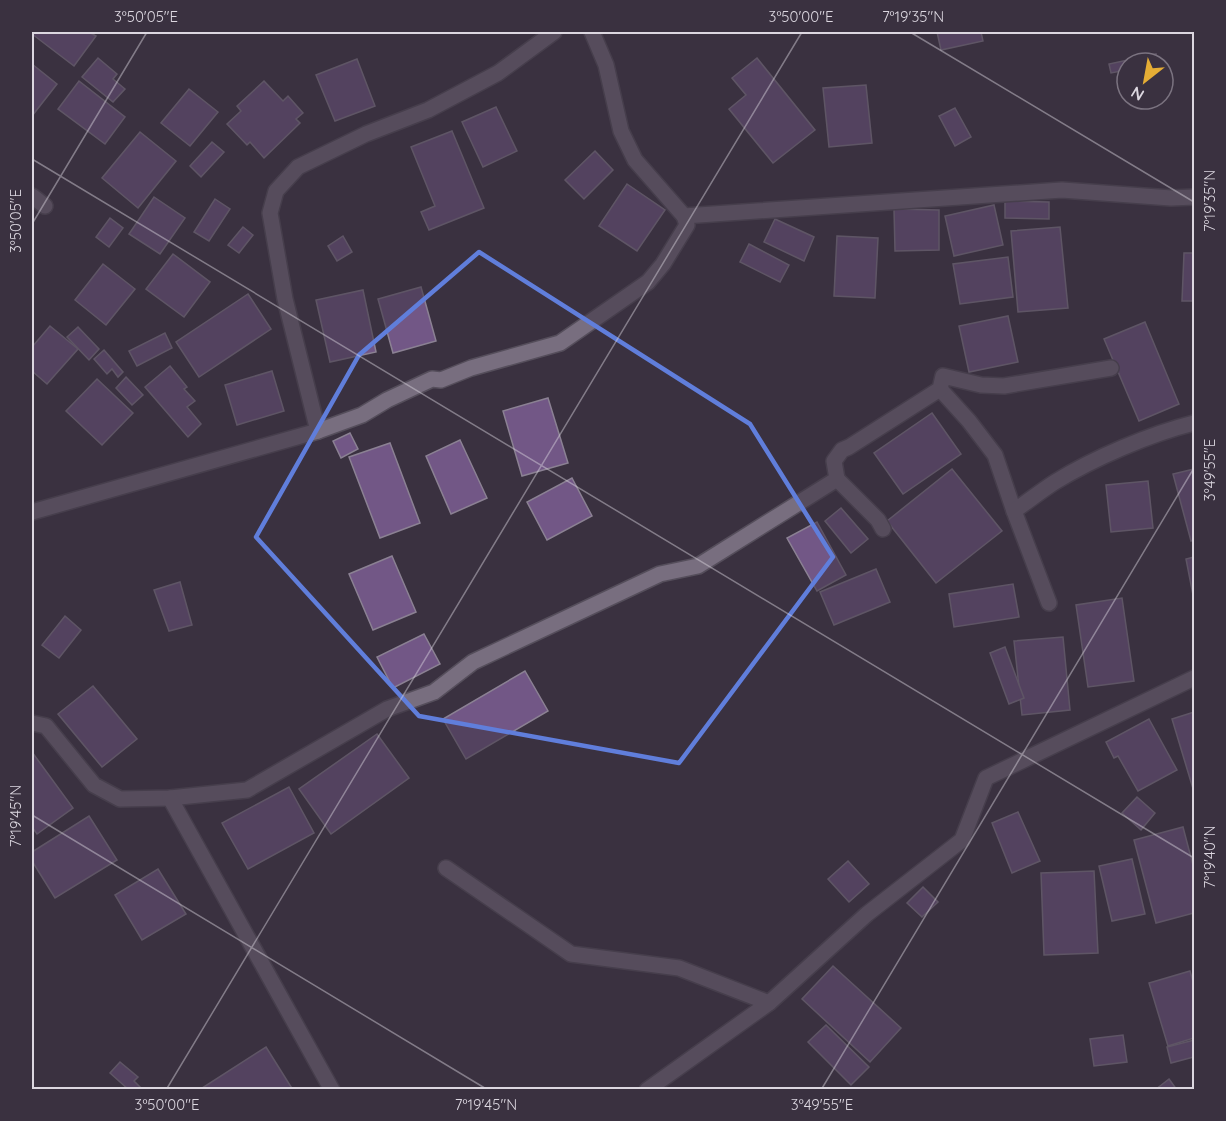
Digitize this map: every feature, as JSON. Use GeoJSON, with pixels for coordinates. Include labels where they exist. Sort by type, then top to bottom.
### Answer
{"type":"FeatureCollection","features":[{"type":"Feature","properties":{"kind":"street"},"geometry":{"type":"LineString","coordinates":[[318,431],[285,299],[270,213],[276,191],[298,167],[366,134],[428,110],[498,73],[554,32]]}},
{"type":"Feature","properties":{"kind":"street"},"geometry":{"type":"LineString","coordinates":[[32,512],[318,431],[362,415],[387,400],[432,379],[441,380],[471,368],[560,343],[648,282],[685,232],[687,225],[684,216],[635,160],[621,131],[606,65],[592,32]]}},
{"type":"Feature","properties":{"kind":"street"},"geometry":{"type":"LineString","coordinates":[[684,216],[1062,190],[1171,198],[1194,197]]}},
{"type":"Feature","properties":{"kind":"street"},"geometry":{"type":"LineString","coordinates":[[32,196],[45,206]]}},
{"type":"Feature","properties":{"kind":"street"},"geometry":{"type":"LineString","coordinates":[[883,529],[878,520],[837,479],[834,461],[842,450],[940,389],[943,376],[981,385],[1004,386],[1111,368]]}},
{"type":"Feature","properties":{"kind":"street"},"geometry":{"type":"LineString","coordinates":[[940,389],[995,455],[1049,603]]}},
{"type":"Feature","properties":{"kind":"street"},"geometry":{"type":"LineString","coordinates":[[1014,512],[1055,482],[1126,447],[1168,430],[1194,423]]}},
{"type":"Feature","properties":{"kind":"street"},"geometry":{"type":"LineString","coordinates":[[32,723],[46,726],[94,785],[120,799],[170,798],[247,790],[387,709],[434,692],[473,662],[660,574],[698,566],[837,479]]}},
{"type":"Feature","properties":{"kind":"street"},"geometry":{"type":"LineString","coordinates":[[647,1089],[768,1004],[867,914],[962,840],[986,778],[1194,678]]}},
{"type":"Feature","properties":{"kind":"street"},"geometry":{"type":"LineString","coordinates":[[170,798],[332,1089]]}},
{"type":"Feature","properties":{"kind":"street"},"geometry":{"type":"LineString","coordinates":[[446,868],[571,954],[679,968],[768,1004]]}},
{"type":"Feature","properties":{"kind":"highlighted area"},"geometry":{"type":"Polygon","coordinates":[[[479,252],[750,424],[833,557],[679,763],[419,716],[256,537],[359,355],[479,252]]]}},
{"type":"Feature","properties":{"kind":"building"},"geometry":{"type":"Polygon","coordinates":[[[32,32],[89,32],[96,36],[74,66],[32,32]]]}},
{"type":"Feature","properties":{"kind":"building"},"geometry":{"type":"Polygon","coordinates":[[[937,32],[981,32],[983,41],[941,50],[937,32]]]}},
{"type":"Feature","properties":{"kind":"building"},"geometry":{"type":"Polygon","coordinates":[[[98,58],[117,74],[113,79],[125,89],[113,102],[82,77],[98,58]]]}},
{"type":"Feature","properties":{"kind":"building"},"geometry":{"type":"Polygon","coordinates":[[[757,58],[815,130],[773,163],[729,109],[746,95],[732,78],[757,58]]]}},
{"type":"Feature","properties":{"kind":"building"},"geometry":{"type":"Polygon","coordinates":[[[357,59],[375,106],[335,121],[316,75],[357,59]]]}},
{"type":"Feature","properties":{"kind":"building"},"geometry":{"type":"Polygon","coordinates":[[[1115,63],[1115,72],[1111,73],[1109,64],[1115,63]]]}},
{"type":"Feature","properties":{"kind":"building"},"geometry":{"type":"Polygon","coordinates":[[[32,64],[57,84],[32,116],[32,64]]]}},
{"type":"Feature","properties":{"kind":"building"},"geometry":{"type":"Polygon","coordinates":[[[79,81],[125,117],[105,144],[58,109],[79,81]]]}},
{"type":"Feature","properties":{"kind":"building"},"geometry":{"type":"Polygon","coordinates":[[[264,81],[283,101],[288,96],[303,113],[296,119],[300,123],[264,158],[250,142],[247,145],[227,124],[241,111],[237,106],[264,81]]]}},
{"type":"Feature","properties":{"kind":"building"},"geometry":{"type":"Polygon","coordinates":[[[866,85],[872,143],[829,147],[823,88],[866,85]]]}},
{"type":"Feature","properties":{"kind":"building"},"geometry":{"type":"Polygon","coordinates":[[[189,89],[218,112],[190,146],[161,123],[189,89]]]}},
{"type":"Feature","properties":{"kind":"building"},"geometry":{"type":"Polygon","coordinates":[[[496,107],[517,151],[483,167],[462,122],[496,107]]]}},
{"type":"Feature","properties":{"kind":"building"},"geometry":{"type":"Polygon","coordinates":[[[955,108],[971,137],[955,146],[939,116],[955,108]]]}},
{"type":"Feature","properties":{"kind":"building"},"geometry":{"type":"Polygon","coordinates":[[[452,131],[484,208],[429,230],[421,212],[435,206],[411,147],[452,131]]]}},
{"type":"Feature","properties":{"kind":"building"},"geometry":{"type":"Polygon","coordinates":[[[140,132],[176,161],[138,208],[102,178],[140,132]]]}},
{"type":"Feature","properties":{"kind":"building"},"geometry":{"type":"Polygon","coordinates":[[[212,142],[224,152],[201,177],[190,166],[212,142]]]}},
{"type":"Feature","properties":{"kind":"building"},"geometry":{"type":"Polygon","coordinates":[[[595,151],[613,170],[584,199],[565,180],[595,151]]]}},
{"type":"Feature","properties":{"kind":"building"},"geometry":{"type":"Polygon","coordinates":[[[627,184],[665,210],[637,251],[599,226],[627,184]]]}},
{"type":"Feature","properties":{"kind":"building"},"geometry":{"type":"Polygon","coordinates":[[[154,197],[185,218],[160,254],[129,234],[154,197]]]}},
{"type":"Feature","properties":{"kind":"building"},"geometry":{"type":"Polygon","coordinates":[[[215,199],[230,209],[209,241],[194,232],[215,199]]]}},
{"type":"Feature","properties":{"kind":"building"},"geometry":{"type":"Polygon","coordinates":[[[1005,201],[1049,202],[1049,219],[1005,218],[1005,201]]]}},
{"type":"Feature","properties":{"kind":"building"},"geometry":{"type":"Polygon","coordinates":[[[994,205],[1003,245],[954,256],[945,216],[994,205]]]}},
{"type":"Feature","properties":{"kind":"building"},"geometry":{"type":"Polygon","coordinates":[[[894,209],[939,210],[939,250],[895,251],[894,209]]]}},
{"type":"Feature","properties":{"kind":"building"},"geometry":{"type":"Polygon","coordinates":[[[110,218],[123,228],[109,247],[96,237],[110,218]]]}},
{"type":"Feature","properties":{"kind":"building"},"geometry":{"type":"Polygon","coordinates":[[[775,219],[814,237],[804,261],[764,242],[775,219]]]}},
{"type":"Feature","properties":{"kind":"building"},"geometry":{"type":"Polygon","coordinates":[[[243,227],[253,235],[239,253],[228,245],[243,227]]]}},
{"type":"Feature","properties":{"kind":"building"},"geometry":{"type":"Polygon","coordinates":[[[1060,227],[1068,308],[1018,312],[1011,231],[1060,227]]]}},
{"type":"Feature","properties":{"kind":"building"},"geometry":{"type":"Polygon","coordinates":[[[343,236],[352,252],[337,261],[328,246],[343,236]]]}},
{"type":"Feature","properties":{"kind":"building"},"geometry":{"type":"Polygon","coordinates":[[[837,236],[878,238],[875,298],[834,296],[837,236]]]}},
{"type":"Feature","properties":{"kind":"building"},"geometry":{"type":"Polygon","coordinates":[[[749,244],[789,265],[780,282],[740,262],[749,244]]]}},
{"type":"Feature","properties":{"kind":"building"},"geometry":{"type":"Polygon","coordinates":[[[1184,253],[1194,253],[1194,301],[1182,301],[1184,253]]]}},
{"type":"Feature","properties":{"kind":"building"},"geometry":{"type":"Polygon","coordinates":[[[173,254],[210,282],[184,317],[146,289],[173,254]]]}},
{"type":"Feature","properties":{"kind":"building"},"geometry":{"type":"Polygon","coordinates":[[[1008,257],[1013,297],[960,304],[953,264],[1008,257]]]}},
{"type":"Feature","properties":{"kind":"building"},"geometry":{"type":"Polygon","coordinates":[[[103,264],[135,289],[106,325],[75,300],[103,264]]]}},
{"type":"Feature","properties":{"kind":"building"},"geometry":{"type":"Polygon","coordinates":[[[421,287],[436,341],[393,353],[378,299],[421,287]]]}},
{"type":"Feature","properties":{"kind":"building"},"geometry":{"type":"Polygon","coordinates":[[[363,290],[376,352],[330,362],[316,300],[363,290]]]}},
{"type":"Feature","properties":{"kind":"building"},"geometry":{"type":"Polygon","coordinates":[[[248,294],[271,329],[199,377],[176,342],[248,294]]]}},
{"type":"Feature","properties":{"kind":"building"},"geometry":{"type":"Polygon","coordinates":[[[1008,316],[1018,362],[969,372],[959,326],[1008,316]]]}},
{"type":"Feature","properties":{"kind":"building"},"geometry":{"type":"Polygon","coordinates":[[[1145,322],[1179,404],[1139,421],[1104,339],[1145,322]]]}},
{"type":"Feature","properties":{"kind":"building"},"geometry":{"type":"Polygon","coordinates":[[[50,326],[78,349],[47,384],[32,371],[32,347],[50,326]]]}},
{"type":"Feature","properties":{"kind":"building"},"geometry":{"type":"Polygon","coordinates":[[[78,327],[99,349],[89,360],[67,337],[78,327]]]}},
{"type":"Feature","properties":{"kind":"building"},"geometry":{"type":"Polygon","coordinates":[[[165,333],[172,348],[137,366],[129,351],[165,333]]]}},
{"type":"Feature","properties":{"kind":"building"},"geometry":{"type":"Polygon","coordinates":[[[104,350],[123,372],[118,377],[112,369],[107,374],[94,359],[104,350]]]}},
{"type":"Feature","properties":{"kind":"building"},"geometry":{"type":"Polygon","coordinates":[[[170,366],[187,387],[184,389],[195,401],[187,407],[201,424],[188,437],[145,387],[170,366]]]}},
{"type":"Feature","properties":{"kind":"building"},"geometry":{"type":"Polygon","coordinates":[[[272,371],[284,411],[237,425],[225,385],[272,371]]]}},
{"type":"Feature","properties":{"kind":"building"},"geometry":{"type":"Polygon","coordinates":[[[126,377],[143,395],[132,405],[116,388],[126,377]]]}},
{"type":"Feature","properties":{"kind":"building"},"geometry":{"type":"Polygon","coordinates":[[[97,379],[133,413],[102,445],[66,411],[97,379]]]}},
{"type":"Feature","properties":{"kind":"building"},"geometry":{"type":"Polygon","coordinates":[[[548,398],[568,463],[522,476],[503,411],[548,398]]]}},
{"type":"Feature","properties":{"kind":"building"},"geometry":{"type":"Polygon","coordinates":[[[932,413],[961,454],[903,494],[874,453],[932,413]]]}},
{"type":"Feature","properties":{"kind":"building"},"geometry":{"type":"Polygon","coordinates":[[[350,433],[358,449],[341,458],[333,441],[350,433]]]}},
{"type":"Feature","properties":{"kind":"building"},"geometry":{"type":"Polygon","coordinates":[[[460,440],[487,498],[451,514],[426,456],[460,440]]]}},
{"type":"Feature","properties":{"kind":"building"},"geometry":{"type":"Polygon","coordinates":[[[390,443],[420,523],[380,538],[349,457],[390,443]]]}},
{"type":"Feature","properties":{"kind":"building"},"geometry":{"type":"Polygon","coordinates":[[[952,469],[1002,531],[936,583],[887,521],[952,469]]]}},
{"type":"Feature","properties":{"kind":"building"},"geometry":{"type":"Polygon","coordinates":[[[1194,469],[1194,540],[1191,541],[1173,474],[1194,469]]]}},
{"type":"Feature","properties":{"kind":"building"},"geometry":{"type":"Polygon","coordinates":[[[572,478],[592,516],[547,540],[527,502],[572,478]]]}},
{"type":"Feature","properties":{"kind":"building"},"geometry":{"type":"Polygon","coordinates":[[[1148,481],[1153,528],[1111,532],[1106,485],[1148,481]]]}},
{"type":"Feature","properties":{"kind":"building"},"geometry":{"type":"Polygon","coordinates":[[[841,508],[868,539],[851,553],[825,521],[841,508]]]}},
{"type":"Feature","properties":{"kind":"building"},"geometry":{"type":"Polygon","coordinates":[[[817,522],[846,575],[817,591],[787,538],[817,522]]]}},
{"type":"Feature","properties":{"kind":"building"},"geometry":{"type":"Polygon","coordinates":[[[392,556],[416,612],[373,630],[349,574],[392,556]]]}},
{"type":"Feature","properties":{"kind":"building"},"geometry":{"type":"Polygon","coordinates":[[[1194,557],[1194,600],[1186,559],[1194,557]]]}},
{"type":"Feature","properties":{"kind":"building"},"geometry":{"type":"Polygon","coordinates":[[[876,569],[890,602],[834,625],[820,592],[876,569]]]}},
{"type":"Feature","properties":{"kind":"building"},"geometry":{"type":"Polygon","coordinates":[[[180,582],[192,625],[169,631],[154,590],[180,582]]]}},
{"type":"Feature","properties":{"kind":"building"},"geometry":{"type":"Polygon","coordinates":[[[1013,584],[1019,617],[954,627],[949,594],[1013,584]]]}},
{"type":"Feature","properties":{"kind":"building"},"geometry":{"type":"Polygon","coordinates":[[[1122,598],[1134,681],[1088,687],[1076,605],[1122,598]]]}},
{"type":"Feature","properties":{"kind":"building"},"geometry":{"type":"Polygon","coordinates":[[[65,616],[81,630],[59,658],[42,645],[65,616]]]}},
{"type":"Feature","properties":{"kind":"building"},"geometry":{"type":"Polygon","coordinates":[[[424,634],[440,664],[393,688],[377,657],[424,634]]]}},
{"type":"Feature","properties":{"kind":"building"},"geometry":{"type":"Polygon","coordinates":[[[1063,637],[1070,710],[1022,715],[1014,641],[1063,637]]]}},
{"type":"Feature","properties":{"kind":"building"},"geometry":{"type":"Polygon","coordinates":[[[1005,647],[1024,698],[1009,704],[990,653],[1005,647]]]}},
{"type":"Feature","properties":{"kind":"building"},"geometry":{"type":"Polygon","coordinates":[[[525,671],[548,711],[466,759],[443,719],[525,671]]]}},
{"type":"Feature","properties":{"kind":"building"},"geometry":{"type":"Polygon","coordinates":[[[93,686],[137,739],[102,767],[58,714],[93,686]]]}},
{"type":"Feature","properties":{"kind":"building"},"geometry":{"type":"Polygon","coordinates":[[[1194,712],[1194,792],[1172,719],[1194,712]]]}},
{"type":"Feature","properties":{"kind":"building"},"geometry":{"type":"Polygon","coordinates":[[[1149,719],[1177,770],[1138,791],[1118,756],[1114,758],[1106,742],[1149,719]]]}},
{"type":"Feature","properties":{"kind":"building"},"geometry":{"type":"Polygon","coordinates":[[[377,734],[409,778],[331,834],[299,789],[377,734]]]}},
{"type":"Feature","properties":{"kind":"building"},"geometry":{"type":"Polygon","coordinates":[[[32,752],[73,808],[37,834],[32,827],[32,752]]]}},
{"type":"Feature","properties":{"kind":"building"},"geometry":{"type":"Polygon","coordinates":[[[289,787],[314,833],[248,869],[222,823],[289,787]]]}},
{"type":"Feature","properties":{"kind":"building"},"geometry":{"type":"Polygon","coordinates":[[[1137,797],[1155,813],[1141,830],[1122,813],[1137,797]]]}},
{"type":"Feature","properties":{"kind":"building"},"geometry":{"type":"Polygon","coordinates":[[[1018,812],[1040,861],[1012,873],[992,823],[1018,812]]]}},
{"type":"Feature","properties":{"kind":"building"},"geometry":{"type":"Polygon","coordinates":[[[89,816],[117,860],[55,898],[32,861],[32,852],[89,816]]]}},
{"type":"Feature","properties":{"kind":"building"},"geometry":{"type":"Polygon","coordinates":[[[1183,827],[1194,869],[1194,913],[1156,923],[1134,840],[1183,827]]]}},
{"type":"Feature","properties":{"kind":"building"},"geometry":{"type":"Polygon","coordinates":[[[1132,859],[1145,914],[1112,921],[1099,866],[1132,859]]]}},
{"type":"Feature","properties":{"kind":"building"},"geometry":{"type":"Polygon","coordinates":[[[848,861],[869,884],[849,902],[828,879],[848,861]]]}},
{"type":"Feature","properties":{"kind":"building"},"geometry":{"type":"Polygon","coordinates":[[[158,869],[186,914],[142,940],[115,895],[158,869]]]}},
{"type":"Feature","properties":{"kind":"building"},"geometry":{"type":"Polygon","coordinates":[[[1094,871],[1098,953],[1044,955],[1041,873],[1094,871]]]}},
{"type":"Feature","properties":{"kind":"building"},"geometry":{"type":"Polygon","coordinates":[[[923,887],[938,902],[922,917],[907,903],[923,887]]]}},
{"type":"Feature","properties":{"kind":"building"},"geometry":{"type":"Polygon","coordinates":[[[833,966],[901,1028],[870,1062],[802,999],[833,966]]]}},
{"type":"Feature","properties":{"kind":"building"},"geometry":{"type":"Polygon","coordinates":[[[1190,971],[1194,985],[1194,1038],[1168,1046],[1149,983],[1190,971]]]}},
{"type":"Feature","properties":{"kind":"building"},"geometry":{"type":"Polygon","coordinates":[[[826,1025],[869,1067],[851,1085],[808,1042],[826,1025]]]}},
{"type":"Feature","properties":{"kind":"building"},"geometry":{"type":"Polygon","coordinates":[[[1123,1035],[1127,1062],[1094,1066],[1090,1039],[1123,1035]]]}},
{"type":"Feature","properties":{"kind":"building"},"geometry":{"type":"Polygon","coordinates":[[[1194,1040],[1194,1057],[1171,1063],[1167,1047],[1194,1040]]]}},
{"type":"Feature","properties":{"kind":"building"},"geometry":{"type":"Polygon","coordinates":[[[266,1047],[293,1090],[199,1090],[266,1047]]]}},
{"type":"Feature","properties":{"kind":"building"},"geometry":{"type":"Polygon","coordinates":[[[120,1062],[138,1077],[134,1081],[143,1090],[129,1090],[110,1073],[120,1062]]]}},
{"type":"Feature","properties":{"kind":"building"},"geometry":{"type":"Polygon","coordinates":[[[1169,1079],[1177,1090],[1155,1090],[1169,1079]]]}}]}
